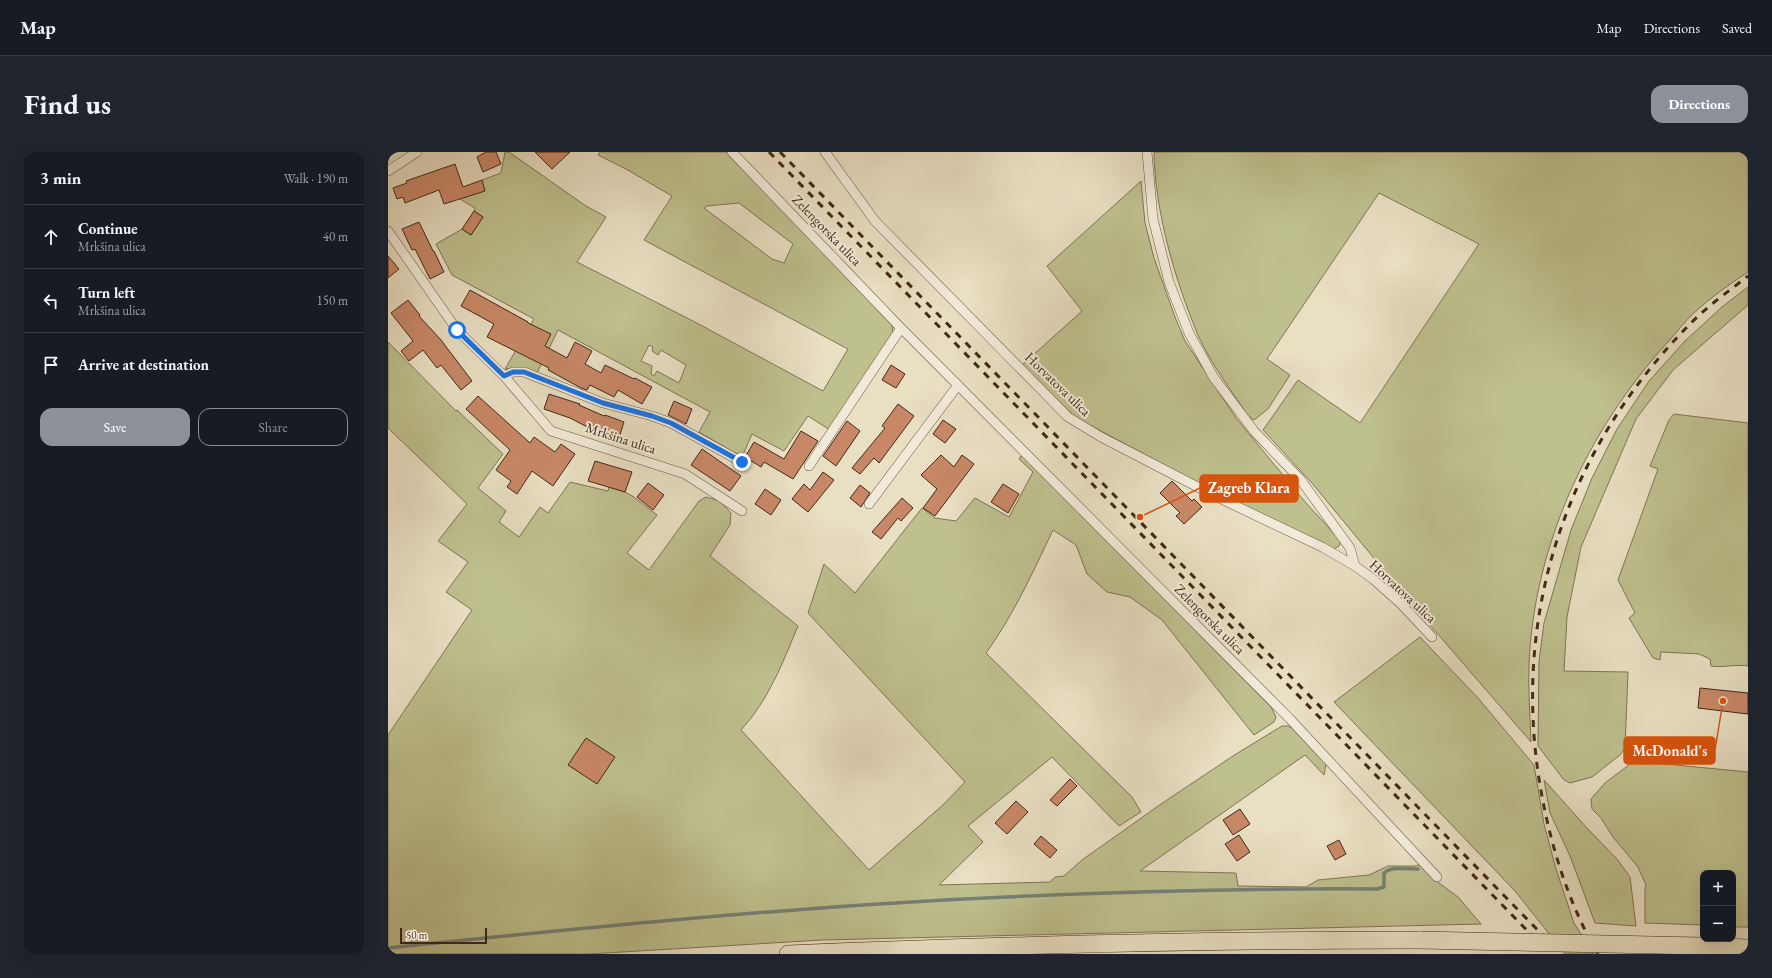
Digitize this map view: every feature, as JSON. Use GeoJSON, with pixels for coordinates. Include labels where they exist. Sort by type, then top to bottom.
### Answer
{"type":"FeatureCollection","features":[{"type":"Feature","properties":{"kind":"highway"},"geometry":{"type":"LineString","coordinates":[[788,954],[1022,945],[1223,940],[1420,940],[1748,948]]}},
{"type":"Feature","properties":{"kind":"street"},"geometry":{"type":"LineString","coordinates":[[388,171],[417,152]]}},
{"type":"Feature","properties":{"kind":"street","name":"Zelengorska ulica"},"geometry":{"type":"LineString","coordinates":[[732,152],[901,328],[1290,718],[1437,877]]}},
{"type":"Feature","properties":{"kind":"street","name":"Horvatova ulica"},"geometry":{"type":"LineString","coordinates":[[825,152],[875,220],[1068,417],[1101,437],[1215,496],[1322,547],[1355,566],[1373,579],[1432,637]]}},
{"type":"Feature","properties":{"kind":"street","name":"Horvatova ulica"},"geometry":{"type":"LineString","coordinates":[[1147,152],[1153,219],[1169,282],[1189,333],[1214,378],[1254,431],[1300,480],[1350,548],[1355,566]]}},
{"type":"Feature","properties":{"kind":"street","name":"Mrkšina ulica"},"geometry":{"type":"LineString","coordinates":[[388,231],[457,330],[504,376],[551,431],[685,474],[742,511]]}},
{"type":"Feature","properties":{"kind":"street"},"geometry":{"type":"LineString","coordinates":[[810,466],[901,328]]}},
{"type":"Feature","properties":{"kind":"street","name":"Mrkšina ulica"},"geometry":{"type":"LineString","coordinates":[[504,376],[513,372],[524,372],[603,403],[659,419],[698,437],[742,462]]}},
{"type":"Feature","properties":{"kind":"street"},"geometry":{"type":"LineString","coordinates":[[869,504],[958,385]]}},
{"type":"Feature","properties":{"kind":"green space"},"geometry":{"type":"Polygon","coordinates":[[[505,152],[509,152],[586,206],[606,217],[577,262],[693,321],[823,391],[848,349],[644,240],[672,196],[626,169],[598,155],[600,152],[727,152],[892,323],[893,333],[830,430],[808,416],[784,451],[752,434],[742,457],[699,432],[710,412],[558,330],[537,373],[522,368],[505,369],[534,319],[452,275],[436,244],[462,229],[471,235],[483,217],[474,211],[475,208],[460,199],[482,180],[501,173],[505,152]],[[739,203],[707,206],[704,208],[772,259],[784,263],[793,244],[739,203]],[[649,345],[641,361],[652,366],[651,374],[654,376],[657,371],[679,383],[686,365],[661,350],[658,355],[652,351],[653,347],[649,345]]]}},
{"type":"Feature","properties":{"kind":"green space"},"geometry":{"type":"Polygon","coordinates":[[[1154,152],[1748,152],[1748,272],[1701,306],[1681,327],[1639,377],[1613,413],[1590,451],[1570,492],[1554,533],[1542,576],[1533,620],[1529,664],[1531,742],[1411,603],[1311,482],[1263,430],[1298,380],[1360,423],[1479,244],[1379,193],[1267,359],[1290,375],[1268,409],[1254,420],[1248,416],[1215,367],[1203,346],[1190,314],[1174,269],[1162,222],[1155,175],[1154,152]]]}},
{"type":"Feature","properties":{"kind":"green space"},"geometry":{"type":"Polygon","coordinates":[[[1141,181],[1145,223],[1154,258],[1185,341],[1236,418],[1306,503],[1341,541],[1339,546],[1332,550],[1214,492],[1075,417],[1022,365],[1082,311],[1047,266],[1141,181]]]}},
{"type":"Feature","properties":{"kind":"green space"},"geometry":{"type":"Polygon","coordinates":[[[1748,287],[1748,305],[1673,370],[1636,419],[1581,547],[1567,617],[1564,671],[1628,672],[1625,748],[1620,755],[1592,777],[1570,783],[1564,780],[1538,746],[1539,661],[1544,623],[1571,530],[1592,478],[1617,429],[1649,381],[1685,341],[1722,307],[1748,287]]]}},
{"type":"Feature","properties":{"kind":"green space"},"geometry":{"type":"Polygon","coordinates":[[[388,342],[456,411],[457,410],[503,454],[478,488],[506,511],[499,522],[519,537],[540,507],[548,513],[570,482],[608,491],[609,487],[625,492],[657,515],[627,553],[649,570],[699,501],[706,497],[720,501],[731,513],[730,525],[710,556],[798,626],[767,694],[751,719],[741,730],[869,870],[944,804],[965,782],[808,613],[824,564],[855,593],[922,508],[935,518],[956,521],[975,498],[1009,517],[1033,472],[1019,459],[1023,456],[1271,707],[1276,717],[1274,722],[1254,735],[1162,620],[1130,597],[1107,592],[1087,574],[1076,545],[1053,530],[1014,609],[986,653],[1132,797],[1141,812],[1119,826],[1052,757],[968,826],[983,842],[939,885],[1050,882],[1055,877],[1064,876],[1082,860],[1161,804],[1236,754],[1282,726],[1288,726],[1292,728],[1326,764],[1324,775],[1305,755],[1140,871],[1236,873],[1238,886],[1306,887],[1318,880],[1369,875],[1388,866],[1415,866],[1422,864],[1435,880],[1458,897],[1481,924],[822,940],[589,954],[388,954],[388,735],[472,610],[446,592],[468,562],[438,541],[467,504],[388,428],[388,342]]]}},
{"type":"Feature","properties":{"kind":"green space"},"geometry":{"type":"Polygon","coordinates":[[[1674,414],[1748,423],[1748,666],[1711,666],[1710,659],[1699,654],[1661,652],[1660,660],[1653,658],[1629,618],[1635,613],[1618,580],[1658,469],[1650,466],[1669,420],[1674,414]]]}},
{"type":"Feature","properties":{"kind":"green space"},"geometry":{"type":"Polygon","coordinates":[[[1420,637],[1478,698],[1534,765],[1544,824],[1556,869],[1574,923],[1594,954],[1565,954],[1515,891],[1334,702],[1420,637]]]}},
{"type":"Feature","properties":{"kind":"green space"},"geometry":{"type":"Polygon","coordinates":[[[1634,761],[1748,772],[1748,927],[1736,927],[1736,870],[1700,870],[1700,925],[1645,923],[1646,885],[1638,867],[1613,837],[1601,818],[1592,809],[1591,799],[1605,783],[1634,761]]]}},
{"type":"Feature","properties":{"kind":"green space"},"geometry":{"type":"Polygon","coordinates":[[[1544,780],[1617,859],[1630,877],[1636,926],[1595,923],[1570,856],[1550,813],[1544,780]]]}},
{"type":"Feature","properties":{"kind":"building"},"geometry":{"type":"Polygon","coordinates":[[[486,152],[496,152],[501,164],[483,172],[477,157],[486,152]]]}},
{"type":"Feature","properties":{"kind":"building"},"geometry":{"type":"Polygon","coordinates":[[[535,152],[570,152],[552,169],[535,152]]]}},
{"type":"Feature","properties":{"kind":"building"},"geometry":{"type":"Polygon","coordinates":[[[455,164],[463,187],[482,180],[485,191],[444,204],[439,190],[405,203],[403,197],[397,199],[393,188],[407,183],[406,181],[455,164]]]}},
{"type":"Feature","properties":{"kind":"building"},"geometry":{"type":"Polygon","coordinates":[[[474,211],[483,217],[471,235],[462,229],[474,211]]]}},
{"type":"Feature","properties":{"kind":"building"},"geometry":{"type":"Polygon","coordinates":[[[419,222],[444,272],[430,279],[415,249],[412,250],[402,229],[419,222]]]}},
{"type":"Feature","properties":{"kind":"building"},"geometry":{"type":"Polygon","coordinates":[[[388,256],[399,269],[388,278],[388,256]]]}},
{"type":"Feature","properties":{"kind":"building"},"geometry":{"type":"Polygon","coordinates":[[[470,290],[528,323],[551,334],[545,346],[567,358],[575,342],[592,351],[585,364],[601,373],[605,365],[652,387],[642,404],[618,390],[614,397],[590,385],[587,390],[581,388],[548,370],[549,368],[487,337],[494,324],[461,306],[470,290]]]}},
{"type":"Feature","properties":{"kind":"building"},"geometry":{"type":"Polygon","coordinates":[[[408,300],[420,315],[419,316],[441,340],[472,381],[461,390],[441,365],[437,368],[423,350],[409,361],[401,351],[413,341],[391,313],[408,300]]]}},
{"type":"Feature","properties":{"kind":"building"},"geometry":{"type":"Polygon","coordinates":[[[891,365],[905,374],[896,388],[882,380],[891,365]]]}},
{"type":"Feature","properties":{"kind":"building"},"geometry":{"type":"Polygon","coordinates":[[[549,394],[580,404],[579,405],[604,416],[605,415],[624,422],[619,438],[591,429],[570,418],[544,409],[549,394]]]}},
{"type":"Feature","properties":{"kind":"building"},"geometry":{"type":"Polygon","coordinates":[[[478,396],[530,443],[534,437],[555,452],[561,444],[575,454],[553,486],[532,471],[517,494],[507,487],[511,481],[496,470],[510,450],[466,409],[478,396]]]}},
{"type":"Feature","properties":{"kind":"building"},"geometry":{"type":"Polygon","coordinates":[[[674,401],[692,409],[686,424],[668,415],[674,401]]]}},
{"type":"Feature","properties":{"kind":"building"},"geometry":{"type":"Polygon","coordinates":[[[898,404],[914,416],[879,463],[874,458],[860,474],[852,468],[885,428],[882,426],[898,404]]]}},
{"type":"Feature","properties":{"kind":"building"},"geometry":{"type":"Polygon","coordinates":[[[943,420],[956,429],[945,443],[933,434],[943,420]]]}},
{"type":"Feature","properties":{"kind":"building"},"geometry":{"type":"Polygon","coordinates":[[[847,421],[860,431],[836,466],[823,456],[847,421]]]}},
{"type":"Feature","properties":{"kind":"building"},"geometry":{"type":"Polygon","coordinates":[[[801,431],[818,441],[793,479],[764,462],[761,467],[745,457],[754,442],[784,459],[801,431]]]}},
{"type":"Feature","properties":{"kind":"building"},"geometry":{"type":"Polygon","coordinates":[[[702,449],[741,476],[730,491],[691,465],[702,449]]]}},
{"type":"Feature","properties":{"kind":"building"},"geometry":{"type":"Polygon","coordinates":[[[941,455],[954,467],[962,455],[974,464],[935,516],[923,508],[937,489],[921,475],[941,455]]]}},
{"type":"Feature","properties":{"kind":"building"},"geometry":{"type":"Polygon","coordinates":[[[595,461],[632,472],[625,492],[588,481],[595,461]]]}},
{"type":"Feature","properties":{"kind":"building"},"geometry":{"type":"Polygon","coordinates":[[[823,472],[834,480],[808,512],[792,499],[804,484],[810,490],[823,472]]]}},
{"type":"Feature","properties":{"kind":"building"},"geometry":{"type":"Polygon","coordinates":[[[1172,481],[1192,501],[1194,499],[1202,507],[1184,524],[1176,516],[1180,513],[1160,493],[1172,481]]]}},
{"type":"Feature","properties":{"kind":"building"},"geometry":{"type":"Polygon","coordinates":[[[648,483],[664,495],[653,510],[637,497],[648,483]]]}},
{"type":"Feature","properties":{"kind":"building"},"geometry":{"type":"Polygon","coordinates":[[[1003,484],[1019,494],[1008,513],[991,502],[1003,484]]]}},
{"type":"Feature","properties":{"kind":"building"},"geometry":{"type":"Polygon","coordinates":[[[860,485],[870,493],[861,507],[850,498],[860,485]]]}},
{"type":"Feature","properties":{"kind":"building"},"geometry":{"type":"Polygon","coordinates":[[[765,489],[781,500],[771,515],[755,504],[765,489]]]}},
{"type":"Feature","properties":{"kind":"building"},"geometry":{"type":"Polygon","coordinates":[[[902,498],[913,508],[901,521],[898,518],[881,539],[872,532],[902,498]]]}},
{"type":"Feature","properties":{"kind":"building"},"geometry":{"type":"Polygon","coordinates":[[[1700,688],[1748,693],[1748,714],[1698,708],[1700,688]]]}},
{"type":"Feature","properties":{"kind":"building"},"geometry":{"type":"Polygon","coordinates":[[[586,738],[615,757],[597,784],[568,765],[586,738]]]}},
{"type":"Feature","properties":{"kind":"building"},"geometry":{"type":"Polygon","coordinates":[[[1070,779],[1077,786],[1057,806],[1050,800],[1070,779]]]}},
{"type":"Feature","properties":{"kind":"building"},"geometry":{"type":"Polygon","coordinates":[[[1016,801],[1028,812],[1007,834],[995,823],[1016,801]]]}},
{"type":"Feature","properties":{"kind":"building"},"geometry":{"type":"Polygon","coordinates":[[[1240,809],[1250,824],[1233,835],[1223,820],[1240,809]]]}},
{"type":"Feature","properties":{"kind":"building"},"geometry":{"type":"Polygon","coordinates":[[[1239,835],[1250,852],[1237,861],[1225,844],[1239,835]]]}},
{"type":"Feature","properties":{"kind":"building"},"geometry":{"type":"Polygon","coordinates":[[[1041,836],[1057,850],[1050,858],[1034,844],[1041,836]]]}},
{"type":"Feature","properties":{"kind":"building"},"geometry":{"type":"Polygon","coordinates":[[[1339,840],[1346,854],[1335,860],[1327,846],[1339,840]]]}},
{"type":"Feature","properties":{"kind":"waterway"},"geometry":{"type":"LineString","coordinates":[[388,948],[676,920],[892,903],[1119,892],[1377,889],[1384,887],[1384,873],[1391,869],[1418,869]]}},
{"type":"Feature","properties":{"kind":"railway"},"geometry":{"type":"LineString","coordinates":[[769,152],[1550,954]]}},
{"type":"Feature","properties":{"kind":"railway"},"geometry":{"type":"LineString","coordinates":[[780,152],[1561,954]]}},
{"type":"Feature","properties":{"kind":"railway"},"geometry":{"type":"LineString","coordinates":[[1598,954],[1587,935],[1569,894],[1549,829],[1540,785],[1533,721],[1534,657],[1543,595],[1559,535],[1582,477],[1612,422],[1649,370],[1692,322],[1712,304],[1748,276]]}},
{"type":"Feature","properties":{"kind":"place","name":"Zagreb Klara"},"geometry":{"type":"Point","coordinates":[1140,517]}},
{"type":"Feature","properties":{"kind":"place","name":"McDonald's"},"geometry":{"type":"Point","coordinates":[1723,701]}},
{"type":"Feature","properties":{"kind":"route"},"geometry":{"type":"LineString","coordinates":[[457,330],[504,376],[513,372],[524,372],[603,403],[652,416],[671,423],[742,462]]}}]}
